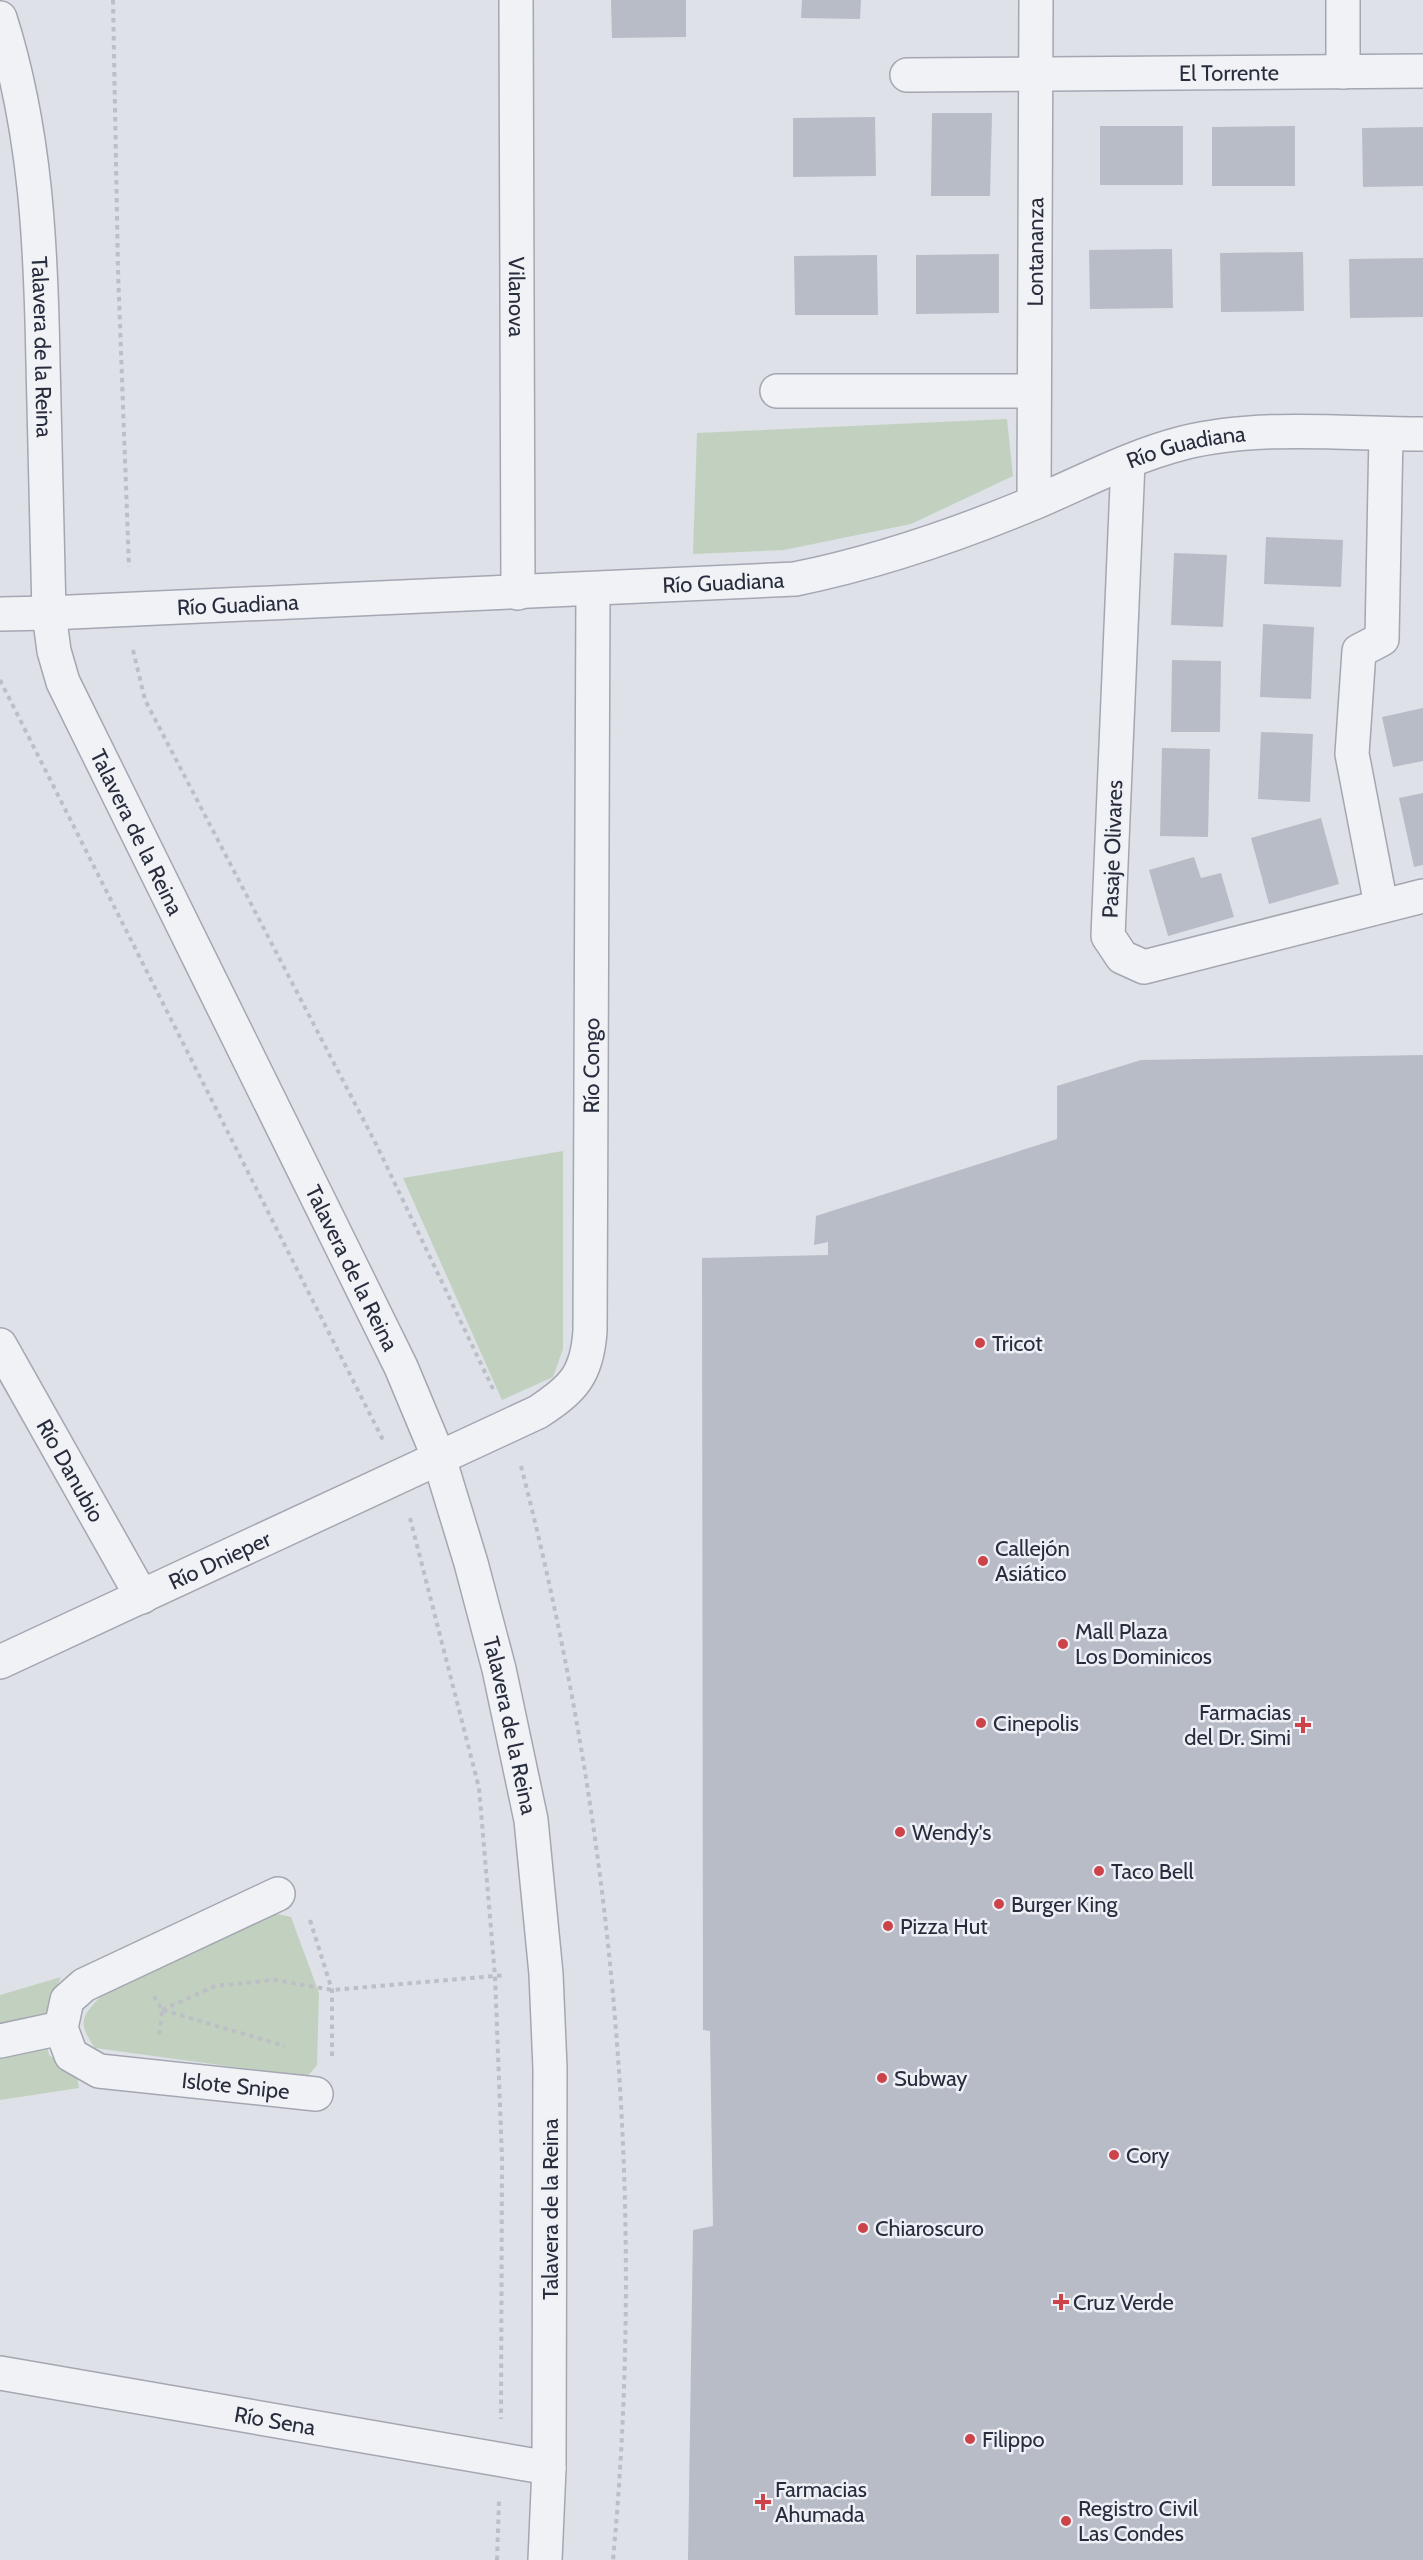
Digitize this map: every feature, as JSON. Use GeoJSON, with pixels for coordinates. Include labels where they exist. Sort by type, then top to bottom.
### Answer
{"type":"FeatureCollection","features":[{"type":"Feature","properties":{"kind":"street","name":"Vilanova"},"geometry":{"type":"LineString","coordinates":[[516,0],[518,593]]}},
{"type":"Feature","properties":{"kind":"street","name":"Lontananza"},"geometry":{"type":"LineString","coordinates":[[1034,502],[1036,0]]}},
{"type":"Feature","properties":{"kind":"street"},"geometry":{"type":"LineString","coordinates":[[1343,0],[1343,72]]}},
{"type":"Feature","properties":{"kind":"street","name":"Talavera de la Reina"},"geometry":{"type":"LineString","coordinates":[[0,18],[25,119],[34,171],[40,241],[50,613],[54,651],[63,682],[401,1367],[439,1458],[471,1563],[516,1744],[531,1820],[546,1974],[550,2068],[549,2468],[545,2560]]}},
{"type":"Feature","properties":{"kind":"street","name":"El Torrente"},"geometry":{"type":"LineString","coordinates":[[907,75],[1423,71]]}},
{"type":"Feature","properties":{"kind":"street"},"geometry":{"type":"LineString","coordinates":[[777,391],[1034,391]]}},
{"type":"Feature","properties":{"kind":"street","name":"Río Guadiana"},"geometry":{"type":"LineString","coordinates":[[0,614],[518,593],[806,576],[860,566],[924,546],[1156,451],[1220,436],[1255,433],[1423,434]]}},
{"type":"Feature","properties":{"kind":"street"},"geometry":{"type":"LineString","coordinates":[[1381,905],[1352,754],[1359,651],[1382,639],[1386,434]]}},
{"type":"Feature","properties":{"kind":"street","name":"Pasaje Olivares"},"geometry":{"type":"LineString","coordinates":[[1128,462],[1108,936],[1122,957],[1144,968],[1423,896]]}},
{"type":"Feature","properties":{"kind":"street","name":"Río Congo"},"geometry":{"type":"LineString","coordinates":[[439,1458],[529,1417],[559,1398],[582,1372],[589,1352],[593,589]]}},
{"type":"Feature","properties":{"kind":"street","name":"Río Danubio"},"geometry":{"type":"LineString","coordinates":[[0,1345],[142,1597]]}},
{"type":"Feature","properties":{"kind":"street","name":"Río Dnieper"},"geometry":{"type":"LineString","coordinates":[[0,1662],[439,1458]]}},
{"type":"Feature","properties":{"kind":"street"},"geometry":{"type":"LineString","coordinates":[[0,2041],[61,2028],[67,2000],[84,1985],[278,1894]]}},
{"type":"Feature","properties":{"kind":"street","name":"Islote Snipe"},"geometry":{"type":"LineString","coordinates":[[61,2028],[70,2055],[99,2071],[316,2094]]}},
{"type":"Feature","properties":{"kind":"street","name":"Río Sena"},"geometry":{"type":"LineString","coordinates":[[0,2373],[549,2468]]}},
{"type":"Feature","properties":{"kind":"path"},"geometry":{"type":"LineString","coordinates":[[0,680],[382,1438],[399,1477],[479,1788],[495,1976],[502,2158],[497,2560]]}},
{"type":"Feature","properties":{"kind":"path","name":"Islote Snipe"},"geometry":{"type":"LineString","coordinates":[[278,1894],[304,1903],[332,1990],[332,2087],[316,2094]]}},
{"type":"Feature","properties":{"kind":"path"},"geometry":{"type":"LineString","coordinates":[[134,1961],[162,2010],[153,2077]]}},
{"type":"Feature","properties":{"kind":"path"},"geometry":{"type":"LineString","coordinates":[[162,2010],[215,1986],[275,1980],[332,1990],[495,1976],[546,1974]]}},
{"type":"Feature","properties":{"kind":"path"},"geometry":{"type":"LineString","coordinates":[[162,2010],[288,2047]]}},
{"type":"Feature","properties":{"kind":"green space"},"geometry":{"type":"Polygon","coordinates":[[[1007,419],[1013,476],[911,524],[784,550],[693,554],[697,433],[1007,419]]]}},
{"type":"Feature","properties":{"kind":"green space"},"geometry":{"type":"Polygon","coordinates":[[[563,1151],[563,1349],[553,1377],[502,1400],[403,1178],[563,1151]]]}},
{"type":"Feature","properties":{"kind":"green space"},"geometry":{"type":"Polygon","coordinates":[[[273,1913],[291,1917],[319,1993],[317,2065],[307,2077],[95,2048],[86,2032],[84,2020],[102,1995],[273,1913]]]}},
{"type":"Feature","properties":{"kind":"green space"},"geometry":{"type":"Polygon","coordinates":[[[61,1977],[42,2022],[49,2055],[77,2075],[79,2088],[0,2100],[0,1995],[61,1977]]]}},
{"type":"Feature","properties":{"kind":"building"},"geometry":{"type":"Polygon","coordinates":[[[611,0],[686,0],[686,37],[612,38],[611,0]]]}},
{"type":"Feature","properties":{"kind":"building"},"geometry":{"type":"Polygon","coordinates":[[[802,0],[861,0],[860,19],[801,18],[802,0]]]}},
{"type":"Feature","properties":{"kind":"building"},"geometry":{"type":"Polygon","coordinates":[[[932,113],[992,113],[990,196],[931,196],[932,113]]]}},
{"type":"Feature","properties":{"kind":"building"},"geometry":{"type":"Polygon","coordinates":[[[875,117],[876,176],[793,177],[793,118],[875,117]]]}},
{"type":"Feature","properties":{"kind":"building"},"geometry":{"type":"Polygon","coordinates":[[[1100,126],[1183,126],[1183,185],[1100,185],[1100,126]]]}},
{"type":"Feature","properties":{"kind":"building"},"geometry":{"type":"Polygon","coordinates":[[[1295,126],[1295,186],[1212,186],[1212,127],[1295,126]]]}},
{"type":"Feature","properties":{"kind":"building"},"geometry":{"type":"Polygon","coordinates":[[[1423,127],[1423,186],[1363,187],[1362,128],[1423,127]]]}},
{"type":"Feature","properties":{"kind":"building"},"geometry":{"type":"Polygon","coordinates":[[[1172,249],[1173,308],[1090,309],[1089,250],[1172,249]]]}},
{"type":"Feature","properties":{"kind":"building"},"geometry":{"type":"Polygon","coordinates":[[[1303,252],[1304,311],[1221,312],[1220,253],[1303,252]]]}},
{"type":"Feature","properties":{"kind":"building"},"geometry":{"type":"Polygon","coordinates":[[[999,254],[999,313],[916,314],[916,255],[999,254]]]}},
{"type":"Feature","properties":{"kind":"building"},"geometry":{"type":"Polygon","coordinates":[[[877,255],[878,315],[795,315],[794,256],[877,255]]]}},
{"type":"Feature","properties":{"kind":"building"},"geometry":{"type":"Polygon","coordinates":[[[1423,258],[1423,317],[1350,318],[1349,259],[1423,258]]]}},
{"type":"Feature","properties":{"kind":"building"},"geometry":{"type":"Polygon","coordinates":[[[1266,537],[1343,540],[1341,587],[1264,584],[1266,537]]]}},
{"type":"Feature","properties":{"kind":"building"},"geometry":{"type":"Polygon","coordinates":[[[1174,553],[1227,555],[1223,627],[1171,625],[1174,553]]]}},
{"type":"Feature","properties":{"kind":"building"},"geometry":{"type":"Polygon","coordinates":[[[1263,624],[1314,627],[1311,699],[1260,697],[1263,624]]]}},
{"type":"Feature","properties":{"kind":"building"},"geometry":{"type":"Polygon","coordinates":[[[1172,660],[1221,661],[1220,732],[1171,732],[1172,660]]]}},
{"type":"Feature","properties":{"kind":"building"},"geometry":{"type":"Polygon","coordinates":[[[1423,708],[1423,761],[1393,767],[1382,717],[1423,708]]]}},
{"type":"Feature","properties":{"kind":"building"},"geometry":{"type":"Polygon","coordinates":[[[1261,732],[1313,734],[1310,802],[1258,799],[1261,732]]]}},
{"type":"Feature","properties":{"kind":"building"},"geometry":{"type":"Polygon","coordinates":[[[1162,748],[1210,749],[1208,837],[1160,836],[1162,748]]]}},
{"type":"Feature","properties":{"kind":"building"},"geometry":{"type":"Polygon","coordinates":[[[1423,793],[1423,865],[1414,867],[1399,798],[1423,793]]]}},
{"type":"Feature","properties":{"kind":"building"},"geometry":{"type":"Polygon","coordinates":[[[1321,818],[1339,884],[1269,904],[1251,838],[1321,818]]]}},
{"type":"Feature","properties":{"kind":"building"},"geometry":{"type":"Polygon","coordinates":[[[1194,857],[1201,878],[1221,873],[1234,917],[1168,936],[1149,870],[1194,857]]]}},
{"type":"Feature","properties":{"kind":"building","name":"Mall Plaza Los Dominicos"},"geometry":{"type":"Polygon","coordinates":[[[1423,1055],[1423,2560],[688,2560],[693,2230],[713,2226],[710,2031],[703,2030],[702,1258],[828,1255],[828,1242],[814,1245],[816,1216],[1057,1139],[1057,1086],[1141,1060],[1423,1055]]]}},
{"type":"Feature","properties":{"kind":"place","name":"Tricot"},"geometry":{"type":"Point","coordinates":[980,1343]}},
{"type":"Feature","properties":{"kind":"place","name":"Callejón Asiático"},"geometry":{"type":"Point","coordinates":[983,1561]}},
{"type":"Feature","properties":{"kind":"place","name":"Mall Plaza Los Dominicos"},"geometry":{"type":"Point","coordinates":[1063,1644]}},
{"type":"Feature","properties":{"kind":"place","name":"Cinepolis"},"geometry":{"type":"Point","coordinates":[981,1723]}},
{"type":"Feature","properties":{"kind":"place","name":"Farmacias del Dr. Simi"},"geometry":{"type":"Point","coordinates":[1303,1725]}},
{"type":"Feature","properties":{"kind":"place","name":"Wendy's"},"geometry":{"type":"Point","coordinates":[900,1832]}},
{"type":"Feature","properties":{"kind":"place","name":"Taco Bell"},"geometry":{"type":"Point","coordinates":[1099,1871]}},
{"type":"Feature","properties":{"kind":"place","name":"Burger King"},"geometry":{"type":"Point","coordinates":[999,1904]}},
{"type":"Feature","properties":{"kind":"place","name":"Pizza Hut"},"geometry":{"type":"Point","coordinates":[888,1926]}},
{"type":"Feature","properties":{"kind":"place","name":"Subway"},"geometry":{"type":"Point","coordinates":[882,2078]}},
{"type":"Feature","properties":{"kind":"place","name":"Cory"},"geometry":{"type":"Point","coordinates":[1114,2155]}},
{"type":"Feature","properties":{"kind":"place","name":"Chiaroscuro"},"geometry":{"type":"Point","coordinates":[863,2228]}},
{"type":"Feature","properties":{"kind":"place","name":"Cruz Verde"},"geometry":{"type":"Point","coordinates":[1061,2302]}},
{"type":"Feature","properties":{"kind":"place","name":"Filippo"},"geometry":{"type":"Point","coordinates":[970,2439]}},
{"type":"Feature","properties":{"kind":"place","name":"Farmacias Ahumada"},"geometry":{"type":"Point","coordinates":[763,2502]}},
{"type":"Feature","properties":{"kind":"place","name":"Registro Civil Las Condes"},"geometry":{"type":"Point","coordinates":[1066,2521]}}]}
